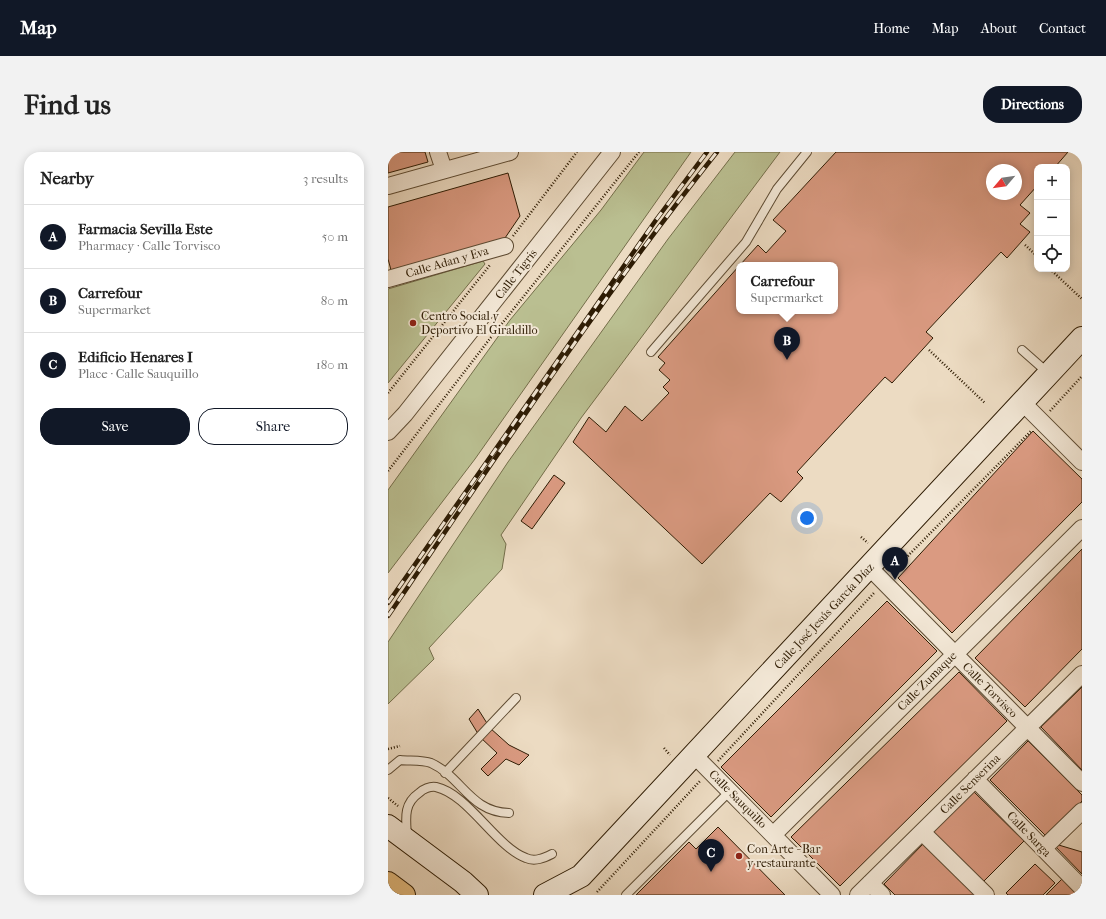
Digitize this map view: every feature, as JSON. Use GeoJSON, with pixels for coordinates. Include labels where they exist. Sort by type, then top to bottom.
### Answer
{"type":"FeatureCollection","features":[{"type":"Feature","properties":{"kind":"highway"},"geometry":{"type":"LineString","coordinates":[[388,883],[404,895]]}},
{"type":"Feature","properties":{"kind":"street"},"geometry":{"type":"LineString","coordinates":[[438,152],[444,170]]}},
{"type":"Feature","properties":{"kind":"street"},"geometry":{"type":"LineString","coordinates":[[388,186],[510,152]]}},
{"type":"Feature","properties":{"kind":"street","name":"Calle Tigris"},"geometry":{"type":"LineString","coordinates":[[388,432],[410,408],[612,152]]}},
{"type":"Feature","properties":{"kind":"street","name":"Calle Adan y Eva"},"geometry":{"type":"LineString","coordinates":[[388,279],[505,246]]}},
{"type":"Feature","properties":{"kind":"street","name":"Calle José Jesús García Díaz"},"geometry":{"type":"LineString","coordinates":[[545,895],[578,886],[694,755],[876,575],[1022,402],[1082,338]]}},
{"type":"Feature","properties":{"kind":"street"},"geometry":{"type":"LineString","coordinates":[[1022,402],[1082,462]]}},
{"type":"Feature","properties":{"kind":"street","name":"Calle Zumaque"},"geometry":{"type":"LineString","coordinates":[[773,835],[1082,528]]}},
{"type":"Feature","properties":{"kind":"street","name":"Calle Torvisco"},"geometry":{"type":"LineString","coordinates":[[876,575],[1082,783]]}},
{"type":"Feature","properties":{"kind":"street","name":"Calle Senserina"},"geometry":{"type":"LineString","coordinates":[[858,895],[1082,674]]}},
{"type":"Feature","properties":{"kind":"street","name":"Calle Sauquillo"},"geometry":{"type":"LineString","coordinates":[[694,755],[832,895]]}},
{"type":"Feature","properties":{"kind":"street","name":"Calle Sarga"},"geometry":{"type":"LineString","coordinates":[[975,779],[1082,888]]}},
{"type":"Feature","properties":{"kind":"street"},"geometry":{"type":"LineString","coordinates":[[1048,844],[1082,811]]}},
{"type":"Feature","properties":{"kind":"street"},"geometry":{"type":"LineString","coordinates":[[388,826],[408,839],[470,888],[490,895]]}},
{"type":"Feature","properties":{"kind":"street"},"geometry":{"type":"LineString","coordinates":[[922,832],[986,895]]}},
{"type":"Feature","properties":{"kind":"street"},"geometry":{"type":"LineString","coordinates":[[870,883],[882,895]]}},
{"type":"Feature","properties":{"kind":"lane"},"geometry":{"type":"LineString","coordinates":[[651,352],[746,242],[777,189],[807,152]]}},
{"type":"Feature","properties":{"kind":"lane"},"geometry":{"type":"LineString","coordinates":[[1022,350],[1048,374]]}},
{"type":"Feature","properties":{"kind":"lane"},"geometry":{"type":"LineString","coordinates":[[445,773],[516,698]]}},
{"type":"Feature","properties":{"kind":"lane"},"geometry":{"type":"LineString","coordinates":[[388,770],[400,760],[430,763],[445,773],[487,809],[496,813],[510,813]]}},
{"type":"Feature","properties":{"kind":"lane"},"geometry":{"type":"LineString","coordinates":[[408,839],[406,811],[409,803],[424,789],[435,787],[452,794],[514,851],[527,859],[539,860],[552,854]]}},
{"type":"Feature","properties":{"kind":"lane"},"geometry":{"type":"LineString","coordinates":[[626,895],[730,791]]}},
{"type":"Feature","properties":{"kind":"path"},"geometry":{"type":"LineString","coordinates":[[388,393],[505,246],[577,152]]}},
{"type":"Feature","properties":{"kind":"path"},"geometry":{"type":"LineString","coordinates":[[388,471],[492,336],[639,152]]}},
{"type":"Feature","properties":{"kind":"path"},"geometry":{"type":"LineString","coordinates":[[1025,245],[1034,253]]}},
{"type":"Feature","properties":{"kind":"path"},"geometry":{"type":"LineString","coordinates":[[1053,272],[1082,299]]}},
{"type":"Feature","properties":{"kind":"path"},"geometry":{"type":"LineString","coordinates":[[929,350],[985,403]]}},
{"type":"Feature","properties":{"kind":"path"},"geometry":{"type":"LineString","coordinates":[[597,892],[709,770],[876,575],[1041,421],[1082,376]]}},
{"type":"Feature","properties":{"kind":"path"},"geometry":{"type":"LineString","coordinates":[[388,749],[400,746]]}},
{"type":"Feature","properties":{"kind":"green space"},"geometry":{"type":"Polygon","coordinates":[[[644,152],[691,152],[475,459],[388,573],[388,490],[510,320],[601,210],[644,152]]]}},
{"type":"Feature","properties":{"kind":"green space"},"geometry":{"type":"Polygon","coordinates":[[[735,152],[780,152],[581,418],[501,535],[506,544],[502,569],[429,648],[434,659],[388,704],[388,642],[508,462],[668,239],[735,152]]]}},
{"type":"Feature","properties":{"kind":"green space","name":"Centro Social y Deportivo El Giraldillo"},"geometry":{"type":"Polygon","coordinates":[[[483,261],[485,264],[388,383],[388,289],[483,261]]]}},
{"type":"Feature","properties":{"kind":"building"},"geometry":{"type":"Polygon","coordinates":[[[388,152],[425,152],[428,162],[388,173],[388,152]]]}},
{"type":"Feature","properties":{"kind":"building"},"geometry":{"type":"Polygon","coordinates":[[[836,152],[1068,152],[1058,164],[1034,164],[1034,189],[1020,205],[1030,213],[1020,224],[1030,232],[1007,258],[1001,252],[926,332],[933,338],[892,383],[885,377],[797,472],[803,478],[781,502],[770,493],[702,564],[573,442],[589,417],[606,432],[625,406],[642,421],[669,393],[663,387],[670,380],[659,370],[665,363],[658,357],[736,269],[736,314],[838,314],[838,262],[743,262],[758,245],[766,253],[786,231],[773,220],[836,152]]]}},
{"type":"Feature","properties":{"kind":"building"},"geometry":{"type":"Polygon","coordinates":[[[508,173],[520,216],[505,238],[391,270],[388,259],[388,207],[508,173]]]}},
{"type":"Feature","properties":{"kind":"building"},"geometry":{"type":"Polygon","coordinates":[[[1033,431],[1082,479],[1082,502],[952,633],[898,578],[1033,431]]]}},
{"type":"Feature","properties":{"kind":"building"},"geometry":{"type":"Polygon","coordinates":[[[554,475],[565,483],[532,529],[521,521],[554,475]]]}},
{"type":"Feature","properties":{"kind":"building"},"geometry":{"type":"Polygon","coordinates":[[[1082,549],[1082,649],[1025,707],[975,658],[1082,549]]]}},
{"type":"Feature","properties":{"kind":"building"},"geometry":{"type":"Polygon","coordinates":[[[887,601],[937,651],[771,817],[721,767],[887,601]]]}},
{"type":"Feature","properties":{"kind":"building"},"geometry":{"type":"Polygon","coordinates":[[[959,672],[1007,721],[840,886],[791,837],[959,672]]]}},
{"type":"Feature","properties":{"kind":"building"},"geometry":{"type":"Polygon","coordinates":[[[1082,687],[1082,770],[1041,727],[1082,687]]]}},
{"type":"Feature","properties":{"kind":"building"},"geometry":{"type":"Polygon","coordinates":[[[478,709],[490,728],[509,745],[529,755],[519,765],[506,759],[488,776],[481,769],[497,753],[480,737],[469,719],[478,709]]]}},
{"type":"Feature","properties":{"kind":"building"},"geometry":{"type":"Polygon","coordinates":[[[1028,741],[1082,795],[1082,801],[1047,837],[990,780],[1028,741]]]}},
{"type":"Feature","properties":{"kind":"building"},"geometry":{"type":"Polygon","coordinates":[[[972,790],[1024,841],[981,884],[930,833],[972,790]]]}},
{"type":"Feature","properties":{"kind":"building"},"geometry":{"type":"Polygon","coordinates":[[[718,827],[785,895],[636,895],[689,842],[696,849],[718,827]]]}},
{"type":"Feature","properties":{"kind":"building"},"geometry":{"type":"Polygon","coordinates":[[[924,843],[976,895],[895,895],[884,884],[924,843]]]}},
{"type":"Feature","properties":{"kind":"building"},"geometry":{"type":"Polygon","coordinates":[[[1052,843],[1082,852],[1082,874],[1052,843]]]}},
{"type":"Feature","properties":{"kind":"building"},"geometry":{"type":"Polygon","coordinates":[[[1035,864],[1055,883],[1043,895],[1008,895],[1006,893],[1035,864]]]}},
{"type":"Feature","properties":{"kind":"building"},"geometry":{"type":"Polygon","coordinates":[[[1062,879],[1078,895],[1046,895],[1062,879]]]}},
{"type":"Feature","properties":{"kind":"railway"},"geometry":{"type":"LineString","coordinates":[[388,603],[656,220],[707,152]]}},
{"type":"Feature","properties":{"kind":"railway"},"geometry":{"type":"LineString","coordinates":[[388,616],[589,322],[673,208],[717,152]]}},
{"type":"Feature","properties":{"kind":"place","name":"Centro Social y Deportivo El Giraldillo"},"geometry":{"type":"Point","coordinates":[413,323]}},
{"type":"Feature","properties":{"kind":"place","name":"Carrefour"},"geometry":{"type":"Point","coordinates":[787,360]}},
{"type":"Feature","properties":{"kind":"place","name":"Farmacia Sevilla Este"},"geometry":{"type":"Point","coordinates":[895,580]}},
{"type":"Feature","properties":{"kind":"place","name":"Con Arte - Bar y restaurante"},"geometry":{"type":"Point","coordinates":[739,856]}},
{"type":"Feature","properties":{"kind":"place","name":"Edificio Henares I"},"geometry":{"type":"Point","coordinates":[711,872]}}]}
